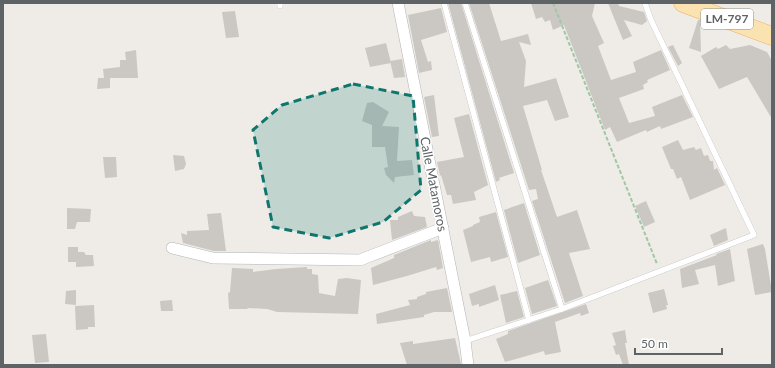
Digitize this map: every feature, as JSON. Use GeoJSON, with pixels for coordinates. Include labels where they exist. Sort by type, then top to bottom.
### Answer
{"type":"FeatureCollection","features":[{"type":"Feature","properties":{"kind":"main road","name":"LM-797"},"geometry":{"type":"LineString","coordinates":[[683,3],[772,36]]}},
{"type":"Feature","properties":{"kind":"street","name":"Calle Matamoros"},"geometry":{"type":"LineString","coordinates":[[401,4],[465,341],[468,365]]}},
{"type":"Feature","properties":{"kind":"street"},"geometry":{"type":"LineString","coordinates":[[172,248],[213,258],[360,260],[443,228]]}},
{"type":"Feature","properties":{"kind":"lane"},"geometry":{"type":"LineString","coordinates":[[444,3],[529,320]]}},
{"type":"Feature","properties":{"kind":"lane"},"geometry":{"type":"LineString","coordinates":[[465,3],[562,309]]}},
{"type":"Feature","properties":{"kind":"lane"},"geometry":{"type":"LineString","coordinates":[[465,341],[562,309],[754,235],[645,3]]}},
{"type":"Feature","properties":{"kind":"path"},"geometry":{"type":"LineString","coordinates":[[554,3],[660,272]]}},
{"type":"Feature","properties":{"kind":"highlighted area"},"geometry":{"type":"Polygon","coordinates":[[[353,84],[413,96],[421,190],[383,222],[329,238],[273,227],[253,130],[282,105],[353,84]]]}},
{"type":"Feature","properties":{"kind":"building"},"geometry":{"type":"Polygon","coordinates":[[[448,3],[461,3],[514,173],[499,178],[500,180],[496,182],[448,3]]]}},
{"type":"Feature","properties":{"kind":"building"},"geometry":{"type":"Polygon","coordinates":[[[469,3],[489,3],[501,41],[528,34],[531,45],[519,42],[526,61],[524,87],[556,78],[569,117],[555,121],[547,100],[523,106],[541,170],[557,217],[577,210],[590,249],[569,253],[583,296],[565,303],[532,201],[538,199],[536,189],[529,190],[469,3]]]}},
{"type":"Feature","properties":{"kind":"building"},"geometry":{"type":"Polygon","coordinates":[[[531,3],[595,3],[592,16],[604,43],[598,46],[611,80],[636,72],[633,62],[661,50],[670,70],[647,80],[648,82],[643,85],[644,89],[619,98],[629,123],[655,116],[652,107],[682,95],[693,117],[661,129],[660,126],[647,132],[646,130],[617,142],[610,127],[605,130],[564,25],[553,30],[550,20],[545,22],[542,17],[536,19],[531,3]]]}},
{"type":"Feature","properties":{"kind":"building"},"geometry":{"type":"Polygon","coordinates":[[[608,3],[618,3],[619,6],[644,12],[647,21],[642,25],[624,20],[632,36],[623,40],[608,3]]]}},
{"type":"Feature","properties":{"kind":"building"},"geometry":{"type":"Polygon","coordinates":[[[441,8],[447,32],[421,40],[428,62],[431,61],[432,70],[419,73],[408,15],[441,8]]]}},
{"type":"Feature","properties":{"kind":"building"},"geometry":{"type":"Polygon","coordinates":[[[235,11],[239,37],[226,38],[222,12],[235,11]]]}},
{"type":"Feature","properties":{"kind":"building"},"geometry":{"type":"Polygon","coordinates":[[[698,20],[700,20],[701,52],[689,48],[698,20]]]}},
{"type":"Feature","properties":{"kind":"building"},"geometry":{"type":"Polygon","coordinates":[[[386,43],[391,63],[370,67],[365,48],[386,43]]]}},
{"type":"Feature","properties":{"kind":"building"},"geometry":{"type":"Polygon","coordinates":[[[673,45],[682,63],[678,66],[668,47],[673,45]]]}},
{"type":"Feature","properties":{"kind":"building"},"geometry":{"type":"Polygon","coordinates":[[[726,45],[730,49],[750,45],[767,52],[772,61],[772,119],[747,77],[719,89],[701,56],[716,47],[718,49],[726,45]]]}},
{"type":"Feature","properties":{"kind":"building"},"geometry":{"type":"Polygon","coordinates":[[[136,50],[138,78],[110,78],[110,88],[97,89],[98,78],[104,78],[103,69],[120,67],[120,60],[126,60],[125,52],[136,50]]]}},
{"type":"Feature","properties":{"kind":"building"},"geometry":{"type":"Polygon","coordinates":[[[402,59],[405,77],[394,78],[390,61],[402,59]]]}},
{"type":"Feature","properties":{"kind":"building"},"geometry":{"type":"Polygon","coordinates":[[[434,95],[439,136],[432,137],[424,97],[434,95]]]}},
{"type":"Feature","properties":{"kind":"building"},"geometry":{"type":"Polygon","coordinates":[[[373,102],[389,112],[382,126],[399,127],[397,161],[412,160],[414,175],[395,177],[394,183],[386,175],[384,168],[388,167],[385,147],[372,147],[372,125],[362,121],[367,103],[373,102]]]}},
{"type":"Feature","properties":{"kind":"building"},"geometry":{"type":"Polygon","coordinates":[[[469,114],[488,185],[474,192],[476,200],[453,204],[451,195],[447,195],[437,162],[464,157],[454,118],[469,114]]]}},
{"type":"Feature","properties":{"kind":"building"},"geometry":{"type":"Polygon","coordinates":[[[678,140],[683,150],[694,147],[696,150],[701,148],[704,156],[708,155],[710,161],[713,161],[714,170],[717,168],[725,185],[690,200],[681,177],[677,179],[662,147],[678,140]]]}},
{"type":"Feature","properties":{"kind":"building"},"geometry":{"type":"Polygon","coordinates":[[[173,155],[184,156],[186,164],[184,169],[175,171],[173,155]]]}},
{"type":"Feature","properties":{"kind":"building"},"geometry":{"type":"Polygon","coordinates":[[[103,157],[116,157],[117,177],[105,178],[103,157]]]}},
{"type":"Feature","properties":{"kind":"building"},"geometry":{"type":"Polygon","coordinates":[[[646,201],[655,222],[644,227],[635,206],[646,201]]]}},
{"type":"Feature","properties":{"kind":"building"},"geometry":{"type":"Polygon","coordinates":[[[524,203],[540,255],[518,263],[504,210],[524,203]]]}},
{"type":"Feature","properties":{"kind":"building"},"geometry":{"type":"Polygon","coordinates":[[[67,208],[91,209],[90,222],[77,222],[75,229],[67,229],[67,208]]]}},
{"type":"Feature","properties":{"kind":"building"},"geometry":{"type":"Polygon","coordinates":[[[412,211],[414,216],[425,217],[427,227],[392,240],[390,220],[398,220],[398,217],[412,211]]]}},
{"type":"Feature","properties":{"kind":"building"},"geometry":{"type":"Polygon","coordinates":[[[496,212],[508,257],[491,262],[490,257],[471,262],[463,230],[480,222],[479,217],[496,212]]]}},
{"type":"Feature","properties":{"kind":"building"},"geometry":{"type":"Polygon","coordinates":[[[221,213],[226,251],[214,251],[183,243],[181,233],[187,235],[187,231],[209,230],[207,214],[221,213]]]}},
{"type":"Feature","properties":{"kind":"building"},"geometry":{"type":"Polygon","coordinates":[[[726,228],[728,240],[714,246],[710,235],[726,228]]]}},
{"type":"Feature","properties":{"kind":"building"},"geometry":{"type":"Polygon","coordinates":[[[431,240],[431,242],[438,240],[443,268],[437,270],[436,267],[373,285],[371,268],[394,258],[394,255],[431,240]]]}},
{"type":"Feature","properties":{"kind":"building"},"geometry":{"type":"Polygon","coordinates":[[[763,244],[772,292],[755,295],[747,249],[763,244]]]}},
{"type":"Feature","properties":{"kind":"building"},"geometry":{"type":"Polygon","coordinates":[[[68,247],[78,247],[78,252],[84,252],[86,255],[93,255],[94,266],[76,267],[76,262],[68,262],[68,247]]]}},
{"type":"Feature","properties":{"kind":"building"},"geometry":{"type":"Polygon","coordinates":[[[730,249],[735,281],[718,286],[715,265],[695,270],[699,284],[682,288],[680,269],[730,249]]]}},
{"type":"Feature","properties":{"kind":"building"},"geometry":{"type":"Polygon","coordinates":[[[307,267],[307,269],[312,269],[312,274],[318,275],[319,293],[335,296],[338,279],[347,278],[361,280],[358,314],[277,312],[267,309],[247,308],[248,309],[229,309],[228,293],[230,292],[232,268],[253,269],[253,272],[307,267]]]}},
{"type":"Feature","properties":{"kind":"building"},"geometry":{"type":"Polygon","coordinates":[[[548,280],[557,306],[532,314],[525,288],[548,280]]]}},
{"type":"Feature","properties":{"kind":"building"},"geometry":{"type":"Polygon","coordinates":[[[495,285],[499,300],[479,307],[479,304],[472,306],[469,294],[495,285]]]}},
{"type":"Feature","properties":{"kind":"building"},"geometry":{"type":"Polygon","coordinates":[[[447,288],[452,312],[434,312],[424,315],[424,317],[377,324],[376,314],[410,305],[408,300],[417,299],[417,297],[426,294],[426,292],[447,288]]]}},
{"type":"Feature","properties":{"kind":"building"},"geometry":{"type":"Polygon","coordinates":[[[664,289],[668,305],[666,305],[667,309],[653,313],[648,293],[664,289]]]}},
{"type":"Feature","properties":{"kind":"building"},"geometry":{"type":"Polygon","coordinates":[[[76,290],[76,305],[65,304],[66,291],[76,290]]]}},
{"type":"Feature","properties":{"kind":"building"},"geometry":{"type":"Polygon","coordinates":[[[517,291],[524,317],[506,323],[500,295],[517,291]]]}},
{"type":"Feature","properties":{"kind":"building"},"geometry":{"type":"Polygon","coordinates":[[[172,300],[173,311],[161,311],[160,301],[172,300]]]}},
{"type":"Feature","properties":{"kind":"building"},"geometry":{"type":"Polygon","coordinates":[[[586,304],[589,313],[581,316],[580,313],[555,322],[561,352],[545,355],[544,351],[505,362],[496,339],[508,334],[508,331],[586,304]]]}},
{"type":"Feature","properties":{"kind":"building"},"geometry":{"type":"Polygon","coordinates":[[[94,305],[95,327],[76,330],[75,306],[94,305]]]}},
{"type":"Feature","properties":{"kind":"building"},"geometry":{"type":"Polygon","coordinates":[[[625,330],[627,343],[625,343],[629,365],[623,365],[619,354],[616,355],[613,346],[616,345],[612,333],[625,330]]]}},
{"type":"Feature","properties":{"kind":"building"},"geometry":{"type":"Polygon","coordinates":[[[46,334],[49,362],[35,363],[32,335],[46,334]]]}},
{"type":"Feature","properties":{"kind":"building"},"geometry":{"type":"Polygon","coordinates":[[[455,338],[461,364],[453,365],[407,365],[400,343],[413,341],[413,344],[455,338]]]}}]}
